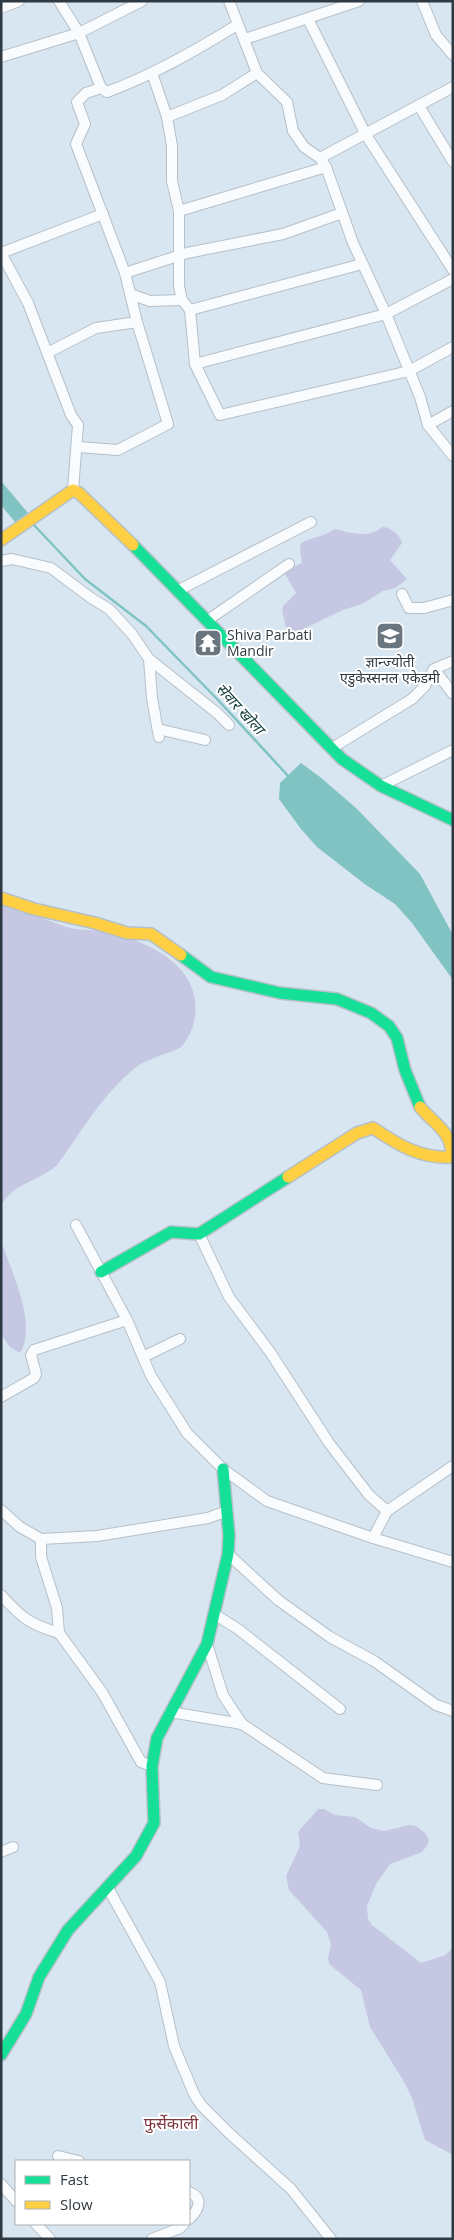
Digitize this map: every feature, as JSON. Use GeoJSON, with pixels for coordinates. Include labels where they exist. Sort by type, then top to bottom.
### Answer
{"type":"FeatureCollection","features":[{"type":"Feature","properties":{"kind":"street"},"geometry":{"type":"LineString","coordinates":[[1,8],[19,1]]}},
{"type":"Feature","properties":{"kind":"street"},"geometry":{"type":"LineString","coordinates":[[59,1],[80,33],[100,88],[107,92],[202,47],[237,26]]}},
{"type":"Feature","properties":{"kind":"street"},"geometry":{"type":"LineString","coordinates":[[1,57],[80,33],[126,4],[142,1]]}},
{"type":"Feature","properties":{"kind":"street"},"geometry":{"type":"LineString","coordinates":[[229,1],[237,26],[257,73],[287,102],[293,131],[304,147],[323,162],[362,264],[386,314],[409,371],[428,425],[453,456]]}},
{"type":"Feature","properties":{"kind":"street"},"geometry":{"type":"LineString","coordinates":[[244,39],[308,20],[359,1]]}},
{"type":"Feature","properties":{"kind":"street"},"geometry":{"type":"LineString","coordinates":[[422,1],[436,35],[453,55]]}},
{"type":"Feature","properties":{"kind":"street"},"geometry":{"type":"LineString","coordinates":[[308,20],[366,135],[453,270]]}},
{"type":"Feature","properties":{"kind":"street"},"geometry":{"type":"LineString","coordinates":[[152,72],[167,117],[172,146],[174,190],[179,211],[179,286],[182,300],[190,310],[195,364],[220,415],[409,371],[453,347]]}},
{"type":"Feature","properties":{"kind":"street"},"geometry":{"type":"LineString","coordinates":[[167,117],[222,94],[257,73]]}},
{"type":"Feature","properties":{"kind":"street"},"geometry":{"type":"LineString","coordinates":[[179,211],[323,162],[366,135],[453,87]]}},
{"type":"Feature","properties":{"kind":"street"},"geometry":{"type":"LineString","coordinates":[[78,447],[118,450],[168,424],[137,322],[125,273],[76,144],[85,124],[77,102],[86,93],[100,88]]}},
{"type":"Feature","properties":{"kind":"street"},"geometry":{"type":"LineString","coordinates":[[419,106],[453,162]]}},
{"type":"Feature","properties":{"kind":"street"},"geometry":{"type":"LineString","coordinates":[[125,273],[179,256],[282,234],[342,213]]}},
{"type":"Feature","properties":{"kind":"street"},"geometry":{"type":"LineString","coordinates":[[1,540],[73,490],[78,447],[78,425],[71,415],[28,303],[1,253],[103,214]]}},
{"type":"Feature","properties":{"kind":"street"},"geometry":{"type":"LineString","coordinates":[[190,310],[362,264]]}},
{"type":"Feature","properties":{"kind":"street"},"geometry":{"type":"LineString","coordinates":[[195,364],[386,314],[453,279]]}},
{"type":"Feature","properties":{"kind":"street"},"geometry":{"type":"LineString","coordinates":[[130,294],[150,301],[182,300]]}},
{"type":"Feature","properties":{"kind":"street"},"geometry":{"type":"LineString","coordinates":[[48,352],[96,328],[137,322]]}},
{"type":"Feature","properties":{"kind":"street"},"geometry":{"type":"LineString","coordinates":[[428,425],[453,411]]}},
{"type":"Feature","properties":{"kind":"street"},"geometry":{"type":"LineString","coordinates":[[73,490],[89,502],[179,590],[342,759],[381,786],[453,820]]}},
{"type":"Feature","properties":{"kind":"street"},"geometry":{"type":"LineString","coordinates":[[179,590],[312,522]]}},
{"type":"Feature","properties":{"kind":"street"},"geometry":{"type":"LineString","coordinates":[[1,561],[12,559],[51,568],[58,572],[91,598],[109,609],[132,634],[149,659],[217,713],[229,725]]}},
{"type":"Feature","properties":{"kind":"street"},"geometry":{"type":"LineString","coordinates":[[208,620],[289,564]]}},
{"type":"Feature","properties":{"kind":"street"},"geometry":{"type":"LineString","coordinates":[[402,594],[409,608],[424,608],[453,600]]}},
{"type":"Feature","properties":{"kind":"street"},"geometry":{"type":"LineString","coordinates":[[149,659],[152,698],[159,733],[189,734],[205,740]]}},
{"type":"Feature","properties":{"kind":"street"},"geometry":{"type":"LineString","coordinates":[[332,748],[412,699],[425,686],[434,669],[453,660]]}},
{"type":"Feature","properties":{"kind":"street"},"geometry":{"type":"LineString","coordinates":[[434,669],[453,694]]}},
{"type":"Feature","properties":{"kind":"street"},"geometry":{"type":"LineString","coordinates":[[381,786],[453,750]]}},
{"type":"Feature","properties":{"kind":"street"},"geometry":{"type":"LineString","coordinates":[[1,898],[34,910],[96,923],[127,933],[151,934],[190,960],[211,977],[280,992],[337,1000],[360,1007],[389,1026],[397,1038],[405,1070],[416,1100],[422,1109],[442,1127],[452,1148],[452,1157],[446,1158],[412,1153],[372,1128],[357,1133],[199,1234],[171,1232],[101,1272]]}},
{"type":"Feature","properties":{"kind":"street"},"geometry":{"type":"LineString","coordinates":[[76,1225],[127,1320],[151,1376],[187,1433],[223,1469],[268,1501],[373,1538],[453,1562]]}},
{"type":"Feature","properties":{"kind":"street"},"geometry":{"type":"LineString","coordinates":[[199,1234],[229,1297],[270,1352],[329,1443],[369,1495],[387,1511]]}},
{"type":"Feature","properties":{"kind":"street"},"geometry":{"type":"LineString","coordinates":[[1,1397],[34,1378],[36,1374],[31,1355],[34,1350],[127,1320]]}},
{"type":"Feature","properties":{"kind":"street"},"geometry":{"type":"LineString","coordinates":[[143,1357],[180,1339]]}},
{"type":"Feature","properties":{"kind":"street"},"geometry":{"type":"LineString","coordinates":[[373,1538],[387,1511],[453,1466]]}},
{"type":"Feature","properties":{"kind":"street"},"geometry":{"type":"LineString","coordinates":[[1,2055],[26,2014],[39,1977],[68,1930],[136,1856],[154,1823],[152,1766],[157,1738],[207,1644],[228,1554],[227,1511],[223,1469]]}},
{"type":"Feature","properties":{"kind":"street"},"geometry":{"type":"LineString","coordinates":[[1,1510],[20,1527],[41,1538],[106,1534],[208,1518],[227,1511]]}},
{"type":"Feature","properties":{"kind":"street"},"geometry":{"type":"LineString","coordinates":[[41,1538],[41,1557],[56,1608],[59,1633],[102,1692],[141,1762],[152,1766]]}},
{"type":"Feature","properties":{"kind":"street"},"geometry":{"type":"LineString","coordinates":[[228,1554],[278,1600],[330,1637],[374,1661],[436,1705],[453,1712]]}},
{"type":"Feature","properties":{"kind":"street"},"geometry":{"type":"LineString","coordinates":[[1,1595],[16,1611],[34,1625],[59,1633]]}},
{"type":"Feature","properties":{"kind":"street"},"geometry":{"type":"LineString","coordinates":[[214,1614],[238,1629],[340,1709]]}},
{"type":"Feature","properties":{"kind":"street"},"geometry":{"type":"LineString","coordinates":[[207,1644],[224,1695],[242,1724]]}},
{"type":"Feature","properties":{"kind":"street"},"geometry":{"type":"LineString","coordinates":[[170,1712],[242,1724],[323,1778],[376,1785]]}},
{"type":"Feature","properties":{"kind":"street"},"geometry":{"type":"LineString","coordinates":[[1,1852],[14,1847]]}},
{"type":"Feature","properties":{"kind":"street"},"geometry":{"type":"LineString","coordinates":[[108,1888],[160,1982],[174,2046],[194,2094],[229,2133],[291,2189],[331,2239]]}},
{"type":"Feature","properties":{"kind":"street"},"geometry":{"type":"LineString","coordinates":[[58,2156],[75,2160]]}},
{"type":"Feature","properties":{"kind":"street"},"geometry":{"type":"LineString","coordinates":[[1,2184],[15,2200]]}},
{"type":"Feature","properties":{"kind":"street"},"geometry":{"type":"LineString","coordinates":[[190,2193],[200,2201],[190,2218]]}},
{"type":"Feature","properties":{"kind":"street"},"geometry":{"type":"LineString","coordinates":[[37,2225],[50,2239]]}},
{"type":"Feature","properties":{"kind":"street"},"geometry":{"type":"LineString","coordinates":[[152,2239],[183,2225]]}},
{"type":"Feature","properties":{"kind":"shaded area"},"geometry":{"type":"Polygon","coordinates":[[[1,481],[28,513],[15,522],[1,505],[1,481]]]}},
{"type":"Feature","properties":{"kind":"shaded area"},"geometry":{"type":"Polygon","coordinates":[[[382,527],[388,528],[400,537],[402,543],[390,560],[407,579],[395,588],[383,591],[362,604],[343,610],[299,631],[287,631],[282,611],[283,606],[296,593],[285,574],[288,569],[302,563],[301,543],[335,529],[366,534],[377,531],[382,527]]]}},
{"type":"Feature","properties":{"kind":"shaded area"},"geometry":{"type":"Polygon","coordinates":[[[301,763],[356,808],[420,874],[453,935],[453,980],[412,923],[395,904],[366,885],[317,847],[279,799],[280,783],[301,763]]]}},
{"type":"Feature","properties":{"kind":"shaded area"},"geometry":{"type":"Polygon","coordinates":[[[1,892],[32,912],[58,924],[119,935],[161,953],[174,962],[184,973],[191,986],[195,1000],[195,1019],[189,1035],[182,1046],[140,1064],[135,1068],[102,1102],[57,1165],[12,1192],[1,1206],[1,892]]]}},
{"type":"Feature","properties":{"kind":"shaded area"},"geometry":{"type":"Polygon","coordinates":[[[1,1241],[25,1313],[25,1341],[20,1353],[10,1347],[1,1334],[1,1241]]]}},
{"type":"Feature","properties":{"kind":"shaded area"},"geometry":{"type":"Polygon","coordinates":[[[318,1809],[324,1809],[335,1815],[355,1817],[371,1828],[384,1831],[410,1825],[416,1826],[426,1834],[429,1840],[422,1852],[390,1864],[376,1884],[367,1906],[368,1919],[372,1925],[421,1963],[445,1955],[453,1948],[453,2155],[425,2140],[412,2098],[370,2027],[361,1990],[329,1964],[328,1958],[331,1945],[327,1932],[289,1890],[286,1876],[300,1846],[298,1832],[318,1809]]]}},
{"type":"Feature","properties":{"kind":"waterway","name":"सेवार खोला"},"geometry":{"type":"LineString","coordinates":[[33,524],[85,579],[146,626],[290,778]]}},
{"type":"Feature","properties":{"kind":"traffic: fast"},"geometry":{"type":"LineString","coordinates":[[133,545],[342,759],[381,786],[453,820]]}},
{"type":"Feature","properties":{"kind":"traffic: fast"},"geometry":{"type":"LineString","coordinates":[[181,955],[211,977],[280,993],[337,999],[371,1013],[389,1026],[397,1038],[405,1070],[420,1107]]}},
{"type":"Feature","properties":{"kind":"traffic: fast"},"geometry":{"type":"LineString","coordinates":[[101,1272],[171,1232],[199,1234],[288,1177]]}},
{"type":"Feature","properties":{"kind":"traffic: fast"},"geometry":{"type":"LineString","coordinates":[[1,2055],[26,2014],[39,1977],[68,1930],[136,1856],[154,1823],[152,1766],[157,1738],[207,1644],[228,1554],[229,1535],[223,1469]]}},
{"type":"Feature","properties":{"kind":"traffic: slow"},"geometry":{"type":"LineString","coordinates":[[1,540],[73,490],[79,493],[133,545]]}},
{"type":"Feature","properties":{"kind":"traffic: slow"},"geometry":{"type":"LineString","coordinates":[[1,898],[34,909],[95,923],[127,933],[151,934],[181,955]]}},
{"type":"Feature","properties":{"kind":"traffic: slow"},"geometry":{"type":"LineString","coordinates":[[288,1177],[357,1133],[373,1128],[410,1150],[430,1156],[452,1157],[446,1134],[420,1107]]}},
{"type":"Feature","properties":{"kind":"place","name":"ज्ञान्ज्योती एडुकेस्सनल एकेडमी"},"geometry":{"type":"Point","coordinates":[390,636]}},
{"type":"Feature","properties":{"kind":"place","name":"Shiva Parbati Mandir"},"geometry":{"type":"Point","coordinates":[208,643]}},
{"type":"Feature","properties":{"kind":"district","name":"फुर्सेकाली"},"geometry":{"type":"Point","coordinates":[171,2123]}}]}
